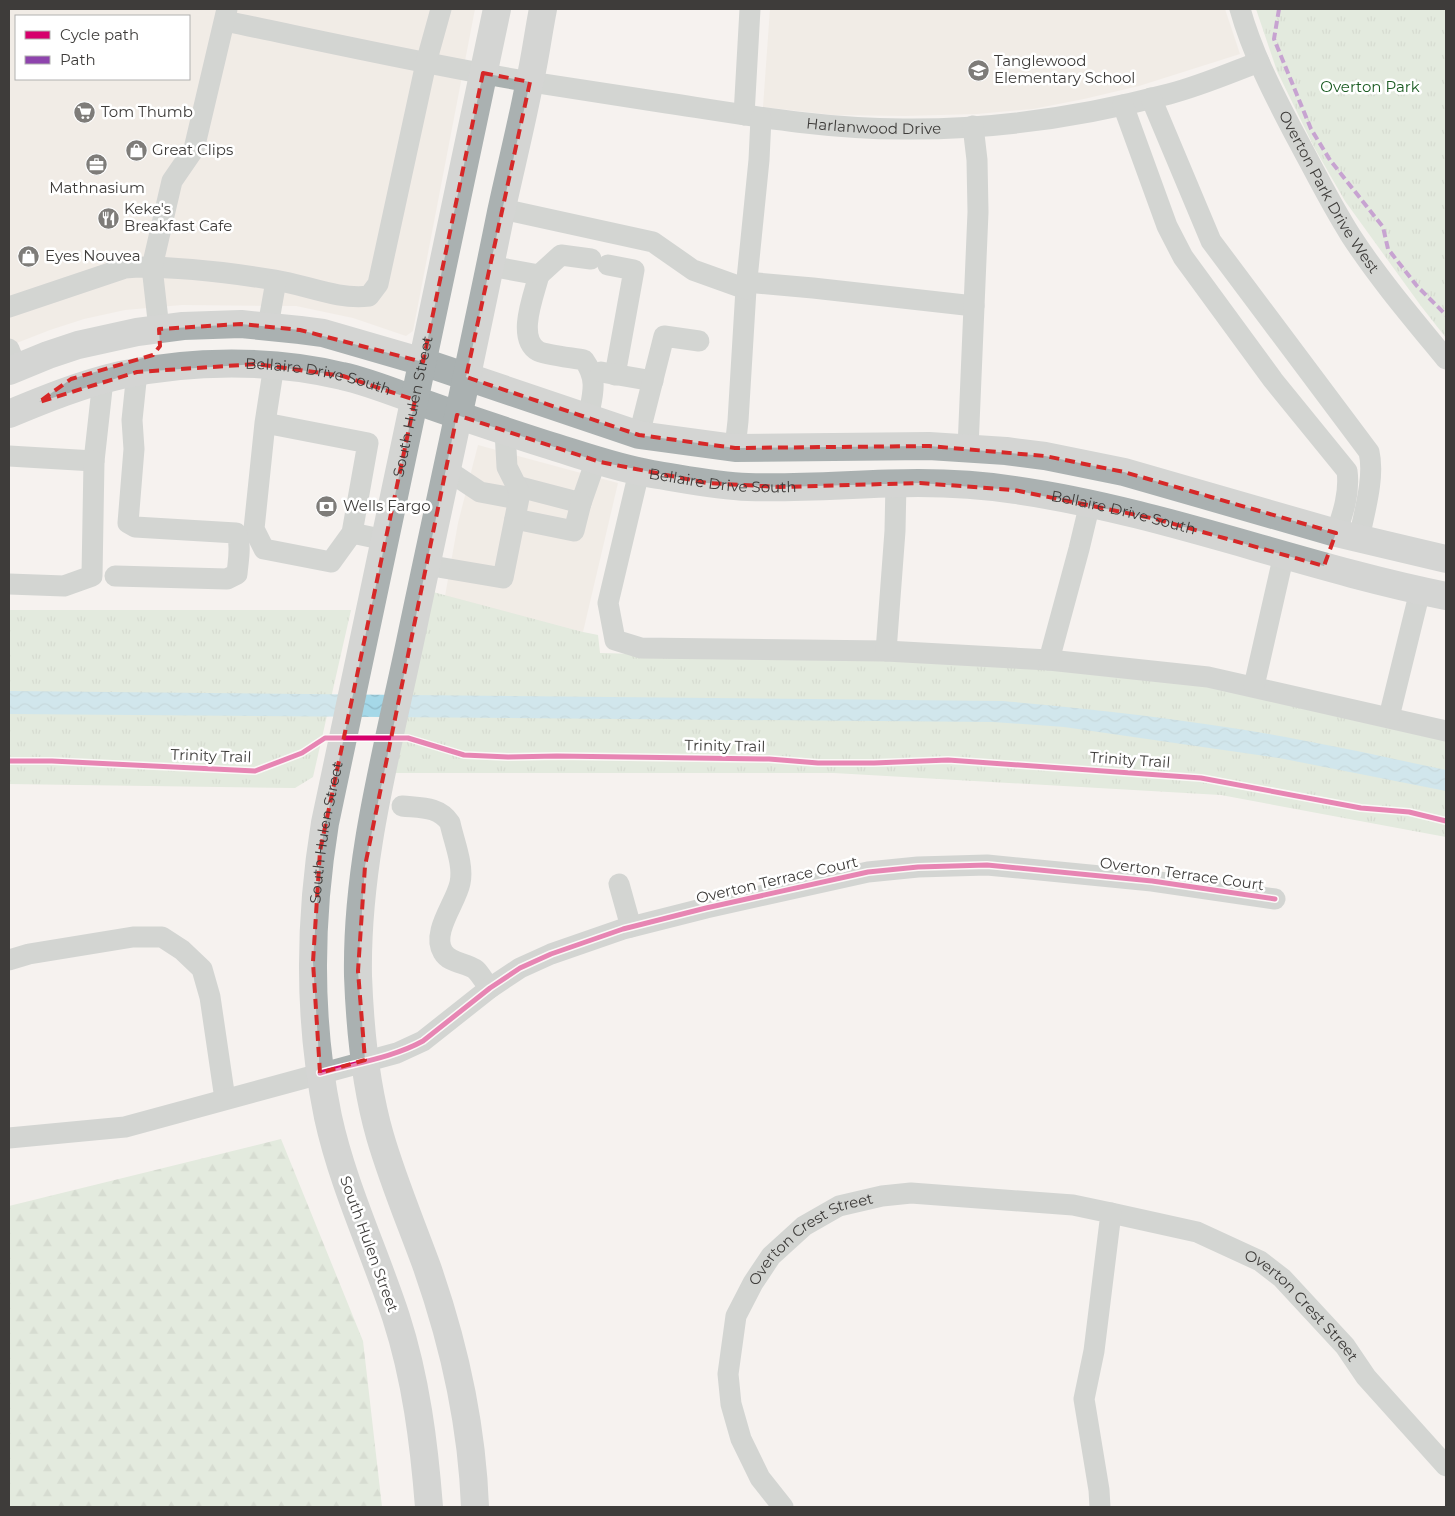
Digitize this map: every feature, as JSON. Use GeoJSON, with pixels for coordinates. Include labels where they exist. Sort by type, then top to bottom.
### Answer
{"type":"FeatureCollection","features":[{"type":"Feature","properties":{"kind":"main road","name":"South Hulen Street"},"geometry":{"type":"LineString","coordinates":[[429,1507],[420,1422],[408,1361],[396,1319],[360,1222],[328,1117],[317,1052],[313,993],[315,902],[325,823],[497,9]]}},
{"type":"Feature","properties":{"kind":"main road"},"geometry":{"type":"LineString","coordinates":[[475,1507],[468,1428],[452,1347],[426,1266],[392,1175],[380,1134],[365,1060],[358,971],[365,866],[386,754],[457,415],[530,82],[542,9]]}},
{"type":"Feature","properties":{"kind":"main road"},"geometry":{"type":"LineString","coordinates":[[11,363],[78,345],[159,329],[241,324],[323,333],[423,362],[639,435],[724,447],[929,446],[1045,456],[1099,466],[1347,536],[1446,559]]}},
{"type":"Feature","properties":{"kind":"main road"},"geometry":{"type":"LineString","coordinates":[[39,402],[52,390],[72,379],[153,355],[160,346],[159,329]]}},
{"type":"Feature","properties":{"kind":"main road","name":"Bellaire Drive South"},"geometry":{"type":"LineString","coordinates":[[9,414],[76,388],[137,372],[204,366],[274,365],[343,376],[375,385],[505,431],[639,472],[744,487],[896,483],[966,484],[1014,490],[1090,503],[1156,519],[1433,594]]}},
{"type":"Feature","properties":{"kind":"main road"},"geometry":{"type":"LineString","coordinates":[[707,483],[724,447]]}},
{"type":"Feature","properties":{"kind":"main road"},"geometry":{"type":"LineString","coordinates":[[966,484],[968,448]]}},
{"type":"Feature","properties":{"kind":"main road"},"geometry":{"type":"LineString","coordinates":[[1324,566],[1347,536]]}},
{"type":"Feature","properties":{"kind":"street"},"geometry":{"type":"LineString","coordinates":[[9,307],[125,268],[152,267],[276,280],[355,298],[369,296],[378,284],[426,62],[440,9]]}},
{"type":"Feature","properties":{"kind":"street"},"geometry":{"type":"LineString","coordinates":[[724,447],[738,421],[746,286],[759,160],[753,116],[750,9]]}},
{"type":"Feature","properties":{"kind":"street","name":"Overton Park Drive West"},"geometry":{"type":"LineString","coordinates":[[1240,9],[1246,32],[1284,114],[1352,237],[1399,301],[1446,359]]}},
{"type":"Feature","properties":{"kind":"street"},"geometry":{"type":"LineString","coordinates":[[159,329],[152,267],[172,181],[194,149],[226,15]]}},
{"type":"Feature","properties":{"kind":"street","name":"Harlanwood Drive"},"geometry":{"type":"LineString","coordinates":[[226,15],[426,62],[530,82],[810,124],[894,129],[942,129],[1032,120],[1123,105],[1204,83],[1259,62]]}},
{"type":"Feature","properties":{"kind":"street"},"geometry":{"type":"LineString","coordinates":[[1150,98],[1211,240],[1369,452],[1372,462],[1367,499],[1347,536]]}},
{"type":"Feature","properties":{"kind":"street"},"geometry":{"type":"LineString","coordinates":[[1123,105],[1167,226],[1183,257],[1272,380],[1347,471],[1349,483],[1343,514],[1347,536]]}},
{"type":"Feature","properties":{"kind":"street"},"geometry":{"type":"LineString","coordinates":[[968,448],[978,212],[974,126]]}},
{"type":"Feature","properties":{"kind":"street"},"geometry":{"type":"LineString","coordinates":[[502,209],[653,242],[693,270],[746,286],[812,288],[974,306]]}},
{"type":"Feature","properties":{"kind":"street"},"geometry":{"type":"LineString","coordinates":[[588,419],[594,382],[591,370],[584,360],[539,352],[529,342],[526,326],[538,275],[562,255],[634,270],[615,375]]}},
{"type":"Feature","properties":{"kind":"street"},"geometry":{"type":"LineString","coordinates":[[490,266],[538,275]]}},
{"type":"Feature","properties":{"kind":"street"},"geometry":{"type":"LineString","coordinates":[[268,326],[276,280]]}},
{"type":"Feature","properties":{"kind":"street"},"geometry":{"type":"LineString","coordinates":[[639,435],[664,336],[699,341]]}},
{"type":"Feature","properties":{"kind":"street"},"geometry":{"type":"LineString","coordinates":[[265,424],[368,442],[352,533],[331,562],[264,548],[254,529],[265,424],[274,365]]}},
{"type":"Feature","properties":{"kind":"street"},"geometry":{"type":"LineString","coordinates":[[591,370],[653,381]]}},
{"type":"Feature","properties":{"kind":"street"},"geometry":{"type":"LineString","coordinates":[[116,576],[227,579],[237,574],[238,567],[238,537],[236,533],[135,527],[128,523],[134,449],[132,420],[137,372]]}},
{"type":"Feature","properties":{"kind":"street"},"geometry":{"type":"LineString","coordinates":[[9,584],[64,586],[92,576],[94,461],[103,380]]}},
{"type":"Feature","properties":{"kind":"street"},"geometry":{"type":"LineString","coordinates":[[426,565],[503,578],[516,501],[507,467],[505,431]]}},
{"type":"Feature","properties":{"kind":"street"},"geometry":{"type":"LineString","coordinates":[[9,456],[94,461]]}},
{"type":"Feature","properties":{"kind":"street"},"geometry":{"type":"LineString","coordinates":[[516,501],[574,531],[581,503],[596,460]]}},
{"type":"Feature","properties":{"kind":"street"},"geometry":{"type":"LineString","coordinates":[[447,470],[480,492],[516,501],[581,503]]}},
{"type":"Feature","properties":{"kind":"street"},"geometry":{"type":"LineString","coordinates":[[639,472],[608,603],[615,640],[641,648],[886,651],[1049,660],[1208,677],[1446,731]]}},
{"type":"Feature","properties":{"kind":"street"},"geometry":{"type":"LineString","coordinates":[[886,651],[895,532],[896,483]]}},
{"type":"Feature","properties":{"kind":"street"},"geometry":{"type":"LineString","coordinates":[[1049,660],[1080,549],[1090,503]]}},
{"type":"Feature","properties":{"kind":"street"},"geometry":{"type":"LineString","coordinates":[[352,533],[385,540]]}},
{"type":"Feature","properties":{"kind":"street"},"geometry":{"type":"LineString","coordinates":[[1254,686],[1284,554]]}},
{"type":"Feature","properties":{"kind":"street"},"geometry":{"type":"LineString","coordinates":[[1389,717],[1433,594]]}},
{"type":"Feature","properties":{"kind":"street"},"geometry":{"type":"LineString","coordinates":[[402,806],[429,808],[439,812],[450,823],[458,859],[460,882],[442,927],[440,945],[443,952],[450,958],[476,970],[490,988]]}},
{"type":"Feature","properties":{"kind":"street","name":"Overton Terrace Court"},"geometry":{"type":"LineString","coordinates":[[9,1138],[125,1127],[396,1053],[423,1041],[490,988],[520,968],[535,960],[592,938],[706,908],[860,874],[918,866],[987,865],[1152,881],[1275,899]]}},
{"type":"Feature","properties":{"kind":"street"},"geometry":{"type":"LineString","coordinates":[[619,884],[631,927]]}},
{"type":"Feature","properties":{"kind":"street"},"geometry":{"type":"LineString","coordinates":[[9,960],[29,954],[133,937],[162,937],[182,950],[202,969],[210,997],[225,1099]]}},
{"type":"Feature","properties":{"kind":"street","name":"Overton Crest Street"},"geometry":{"type":"LineString","coordinates":[[783,1507],[760,1478],[741,1438],[731,1404],[728,1374],[736,1316],[753,1282],[771,1256],[804,1226],[839,1206],[882,1196],[911,1193],[1073,1205],[1198,1232],[1260,1261],[1282,1278],[1345,1346],[1366,1377],[1446,1466]]}},
{"type":"Feature","properties":{"kind":"street"},"geometry":{"type":"LineString","coordinates":[[1100,1507],[1099,1490],[1084,1399],[1094,1351],[1111,1213]]}},
{"type":"Feature","properties":{"kind":"highlighted area"},"geometry":{"type":"Polygon","coordinates":[[[483,73],[530,82],[466,377],[639,435],[735,448],[929,446],[1045,456],[1124,472],[1336,533],[1324,566],[1156,519],[1014,490],[920,483],[780,487],[707,483],[600,462],[457,415],[365,866],[358,971],[365,1060],[320,1073],[313,962],[320,851],[415,400],[343,376],[256,364],[137,372],[39,402],[71,379],[153,355],[160,346],[159,329],[241,324],[300,330],[423,362],[483,73]]]}},
{"type":"Feature","properties":{"kind":"shaded area"},"geometry":{"type":"Polygon","coordinates":[[[9,9],[475,9],[413,331],[406,336],[353,318],[296,306],[182,305],[125,310],[84,319],[9,346],[9,9]]]}},
{"type":"Feature","properties":{"kind":"shaded area","name":"Tanglewood Elementary School"},"geometry":{"type":"Polygon","coordinates":[[[770,9],[1225,9],[1240,54],[1139,86],[1033,109],[977,114],[833,115],[763,107],[770,9]]]}},
{"type":"Feature","properties":{"kind":"shaded area"},"geometry":{"type":"Polygon","coordinates":[[[478,445],[618,483],[583,632],[445,596],[458,523],[478,445]]]}},
{"type":"Feature","properties":{"kind":"green space","name":"Overton Park"},"geometry":{"type":"Polygon","coordinates":[[[1256,9],[1446,9],[1446,338],[1345,201],[1314,147],[1277,71],[1256,9]]]}},
{"type":"Feature","properties":{"kind":"green space"},"geometry":{"type":"Polygon","coordinates":[[[433,592],[598,635],[600,653],[932,662],[1039,667],[1227,688],[1446,738],[1446,837],[1221,795],[834,773],[393,773],[433,592]]]}},
{"type":"Feature","properties":{"kind":"green space"},"geometry":{"type":"Polygon","coordinates":[[[9,610],[351,610],[313,777],[295,788],[9,784],[9,610]]]}},
{"type":"Feature","properties":{"kind":"green space"},"geometry":{"type":"Polygon","coordinates":[[[281,1139],[363,1341],[382,1507],[9,1507],[9,1206],[281,1139]]]}},
{"type":"Feature","properties":{"kind":"water"},"geometry":{"type":"Polygon","coordinates":[[[9,691],[1003,701],[1115,712],[1190,722],[1338,747],[1446,770],[1446,791],[1279,758],[1064,727],[993,722],[9,714],[9,691]]]}},
{"type":"Feature","properties":{"kind":"marked path"},"geometry":{"type":"LineString","coordinates":[[1279,9],[1274,39],[1311,129],[1330,160],[1383,227],[1388,249],[1417,286],[1446,315]]}},
{"type":"Feature","properties":{"kind":"cycle path","name":"Trinity Trail"},"geometry":{"type":"LineString","coordinates":[[9,761],[52,761],[255,771],[302,753],[325,738],[408,738],[464,755],[508,757],[769,759],[818,763],[948,760],[1201,778],[1361,808],[1409,812],[1446,821]]}},
{"type":"Feature","properties":{"kind":"cycle path"},"geometry":{"type":"LineString","coordinates":[[320,1073],[399,1052],[423,1041],[490,988],[520,968],[551,954],[623,929],[706,908],[868,872],[918,867],[987,865],[1152,881],[1275,899]]}},
{"type":"Feature","properties":{"kind":"place","name":"Tanglewood Elementary School"},"geometry":{"type":"Point","coordinates":[978,70]}},
{"type":"Feature","properties":{"kind":"place","name":"Tom Thumb"},"geometry":{"type":"Point","coordinates":[85,112]}},
{"type":"Feature","properties":{"kind":"place","name":"Great Clips"},"geometry":{"type":"Point","coordinates":[136,150]}},
{"type":"Feature","properties":{"kind":"place","name":"Mathnasium"},"geometry":{"type":"Point","coordinates":[97,165]}},
{"type":"Feature","properties":{"kind":"place","name":"Keke's Breakfast Cafe"},"geometry":{"type":"Point","coordinates":[108,218]}},
{"type":"Feature","properties":{"kind":"place","name":"Eyes Nouvea"},"geometry":{"type":"Point","coordinates":[29,256]}},
{"type":"Feature","properties":{"kind":"place","name":"Wells Fargo"},"geometry":{"type":"Point","coordinates":[327,506]}}]}
